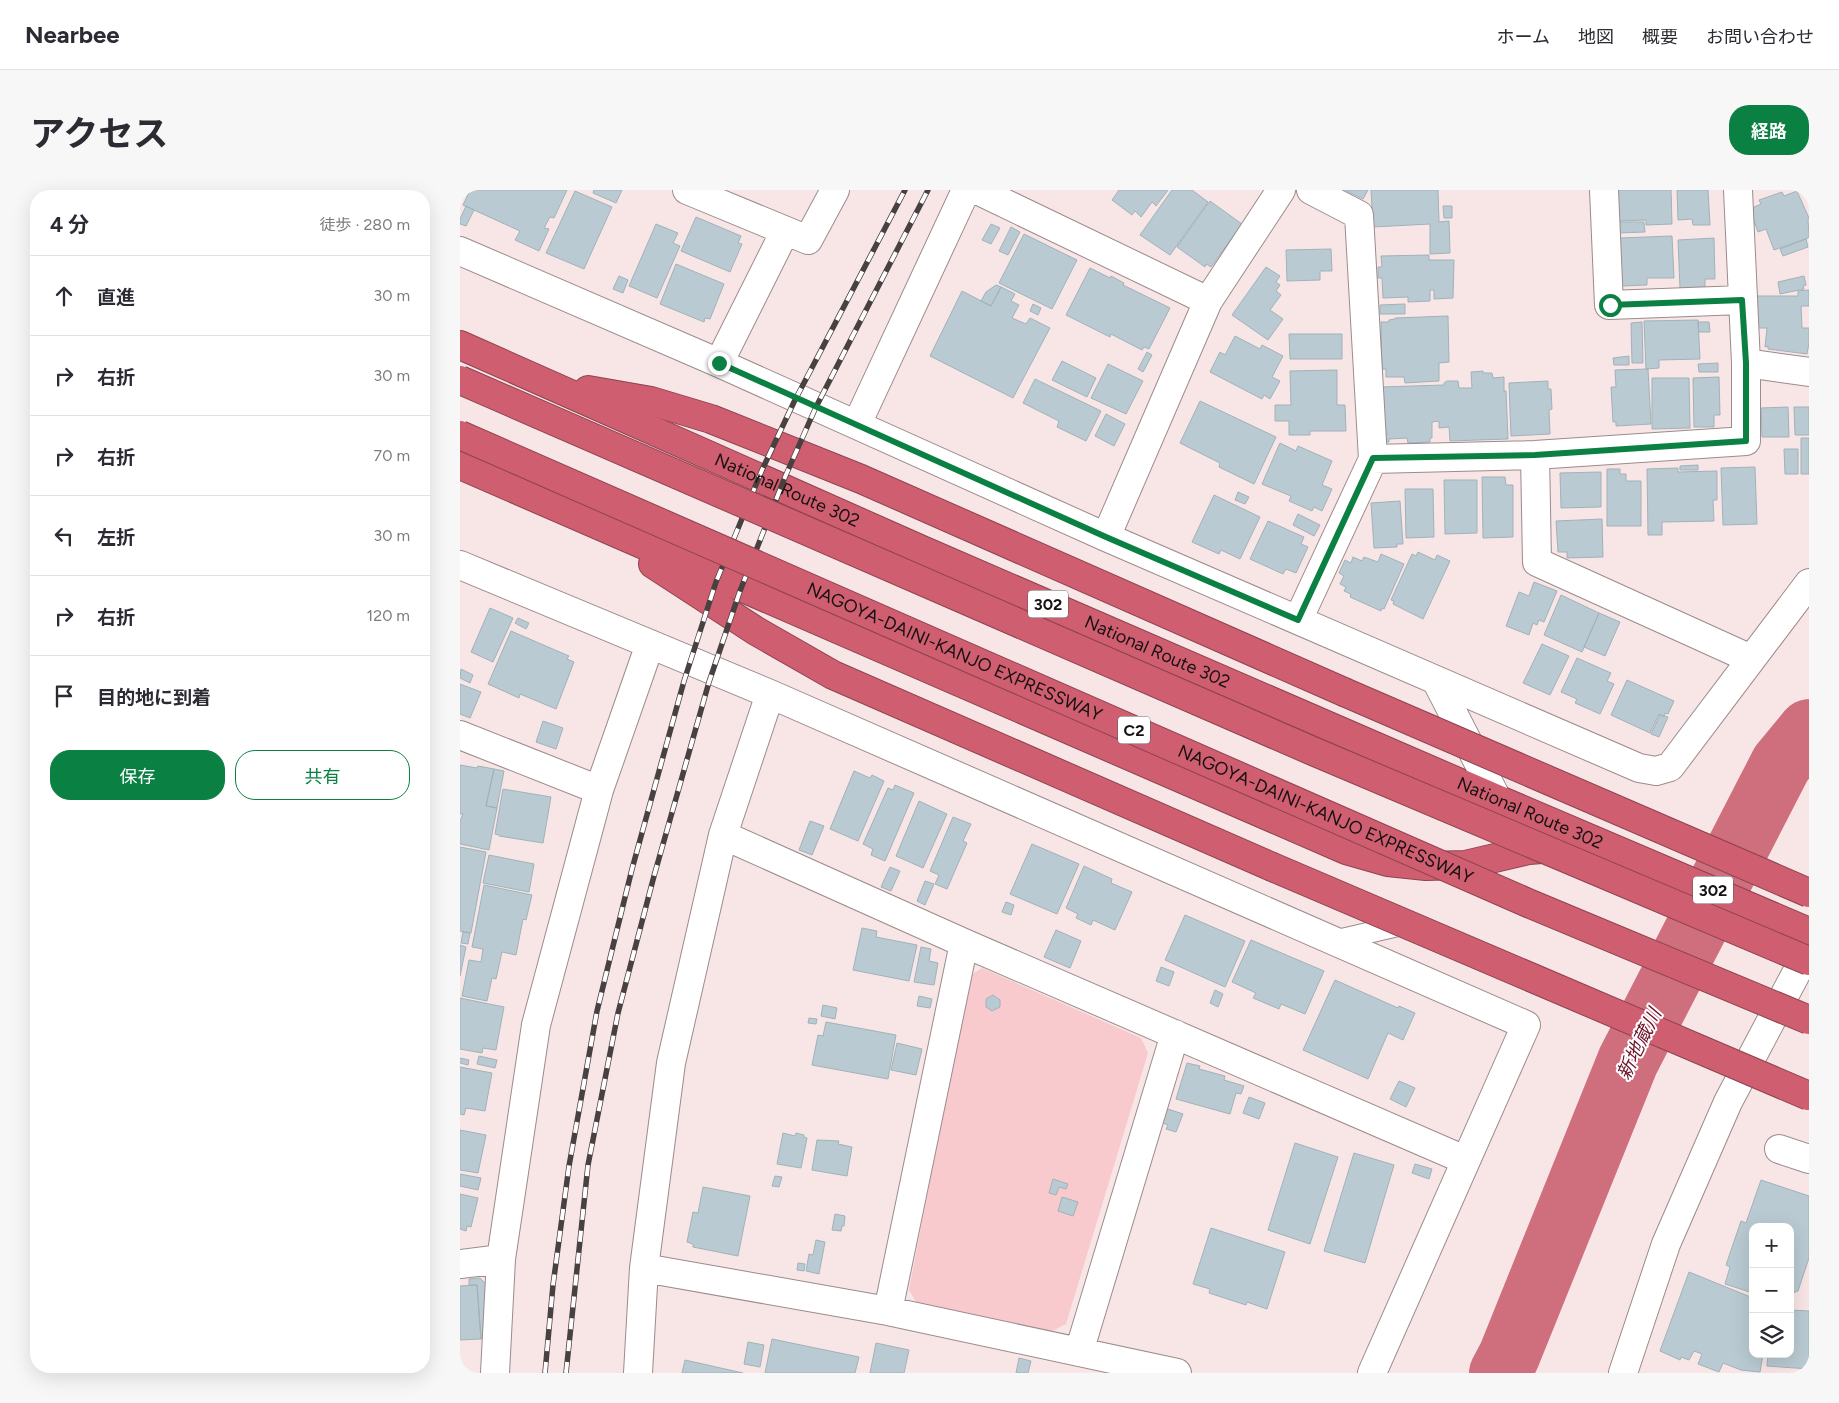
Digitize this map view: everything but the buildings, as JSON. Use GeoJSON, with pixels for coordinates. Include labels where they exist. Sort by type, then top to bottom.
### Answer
{"type":"FeatureCollection","features":[{"type":"Feature","properties":{"kind":"highway","name":"National Route 302"},"geometry":{"type":"LineString","coordinates":[[460,345],[912,546],[1497,799],[1799,927]]}},
{"type":"Feature","properties":{"kind":"highway"},"geometry":{"type":"LineString","coordinates":[[460,380],[1324,756],[1809,961]]}},
{"type":"Feature","properties":{"kind":"highway"},"geometry":{"type":"LineString","coordinates":[[550,384],[651,401],[711,419],[861,480],[1809,893]]}},
{"type":"Feature","properties":{"kind":"highway","name":"NAGOYA-DAINI-KANJO EXPRESSWAY"},"geometry":{"type":"LineString","coordinates":[[460,435],[1528,903],[1809,1020]]}},
{"type":"Feature","properties":{"kind":"highway","name":"National Route 302"},"geometry":{"type":"LineString","coordinates":[[460,465],[1346,850],[1388,862],[1426,866],[1465,865],[1529,850],[1565,848],[1597,850],[1638,858]]}},
{"type":"Feature","properties":{"kind":"highway"},"geometry":{"type":"LineString","coordinates":[[564,510],[652,562],[756,632],[833,675],[1270,866],[1809,1096]]}},
{"type":"Feature","properties":{"kind":"street"},"geometry":{"type":"LineString","coordinates":[[687,190],[808,240],[835,190]]}},
{"type":"Feature","properties":{"kind":"street"},"geometry":{"type":"LineString","coordinates":[[857,424],[966,190]]}},
{"type":"Feature","properties":{"kind":"street"},"geometry":{"type":"LineString","coordinates":[[977,190],[1208,301]]}},
{"type":"Feature","properties":{"kind":"street"},"geometry":{"type":"LineString","coordinates":[[1106,537],[1208,301],[1281,190]]}},
{"type":"Feature","properties":{"kind":"street"},"geometry":{"type":"LineString","coordinates":[[1298,620],[1373,458],[1358,216],[1311,190]]}},
{"type":"Feature","properties":{"kind":"street"},"geometry":{"type":"LineString","coordinates":[[1604,190],[1610,305],[1742,300]]}},
{"type":"Feature","properties":{"kind":"street"},"geometry":{"type":"LineString","coordinates":[[1373,458],[1535,455],[1746,441],[1746,363],[1738,190]]}},
{"type":"Feature","properties":{"kind":"street"},"geometry":{"type":"LineString","coordinates":[[719,363],[785,231]]}},
{"type":"Feature","properties":{"kind":"street"},"geometry":{"type":"LineString","coordinates":[[460,251],[857,424],[1106,537],[1640,768],[1656,771],[1670,767],[1809,583]]}},
{"type":"Feature","properties":{"kind":"street"},"geometry":{"type":"LineString","coordinates":[[1746,363],[1809,372]]}},
{"type":"Feature","properties":{"kind":"street"},"geometry":{"type":"LineString","coordinates":[[1535,455],[1537,562],[1751,659]]}},
{"type":"Feature","properties":{"kind":"street"},"geometry":{"type":"LineString","coordinates":[[460,565],[770,694],[1526,1025],[1372,1373]]}},
{"type":"Feature","properties":{"kind":"street"},"geometry":{"type":"LineString","coordinates":[[495,1373],[501,1259],[536,1025],[599,790],[650,644]]}},
{"type":"Feature","properties":{"kind":"street"},"geometry":{"type":"LineString","coordinates":[[1436,680],[1497,799]]}},
{"type":"Feature","properties":{"kind":"street"},"geometry":{"type":"LineString","coordinates":[[638,1373],[644,1268],[671,1062],[724,835],[770,694]]}},
{"type":"Feature","properties":{"kind":"street"},"geometry":{"type":"LineString","coordinates":[[460,735],[599,790]]}},
{"type":"Feature","properties":{"kind":"street"},"geometry":{"type":"LineString","coordinates":[[724,835],[964,943],[1465,1160]]}},
{"type":"Feature","properties":{"kind":"street"},"geometry":{"type":"LineString","coordinates":[[888,1311],[964,943]]}},
{"type":"Feature","properties":{"kind":"street"},"geometry":{"type":"LineString","coordinates":[[1623,1373],[1666,1244],[1728,1102],[1809,949]]}},
{"type":"Feature","properties":{"kind":"street"},"geometry":{"type":"LineString","coordinates":[[1079,1352],[1175,1034]]}},
{"type":"Feature","properties":{"kind":"street"},"geometry":{"type":"LineString","coordinates":[[1779,1149],[1809,1159]]}},
{"type":"Feature","properties":{"kind":"street"},"geometry":{"type":"LineString","coordinates":[[460,1264],[501,1259]]}},
{"type":"Feature","properties":{"kind":"street"},"geometry":{"type":"LineString","coordinates":[[644,1268],[888,1311],[1177,1373]]}},
{"type":"Feature","properties":{"kind":"lane"},"geometry":{"type":"LineString","coordinates":[[1333,941],[1398,926]]}},
{"type":"Feature","properties":{"kind":"shaded area"},"geometry":{"type":"Polygon","coordinates":[[[982,968],[1141,1038],[1148,1053],[1066,1324],[1052,1331],[918,1305],[909,1290],[969,976],[982,968]]]}},
{"type":"Feature","properties":{"kind":"waterway","name":"新地蔵川"},"geometry":{"type":"LineString","coordinates":[[1500,1373],[1509,1356],[1628,1061],[1781,764],[1809,730]]}},
{"type":"Feature","properties":{"kind":"railway"},"geometry":{"type":"LineString","coordinates":[[545,1373],[553,1285],[569,1166],[597,1011],[632,869],[684,681],[716,582],[762,470],[794,402],[905,190]]}},
{"type":"Feature","properties":{"kind":"railway"},"geometry":{"type":"LineString","coordinates":[[566,1373],[588,1165],[618,1013],[654,876],[709,682],[740,591],[785,477],[816,407],[928,190]]}},
{"type":"Feature","properties":{"kind":"route"},"geometry":{"type":"LineString","coordinates":[[719,363],[1106,537],[1298,620],[1373,458],[1535,455],[1746,441],[1746,363],[1742,300],[1610,305]]}}]}
